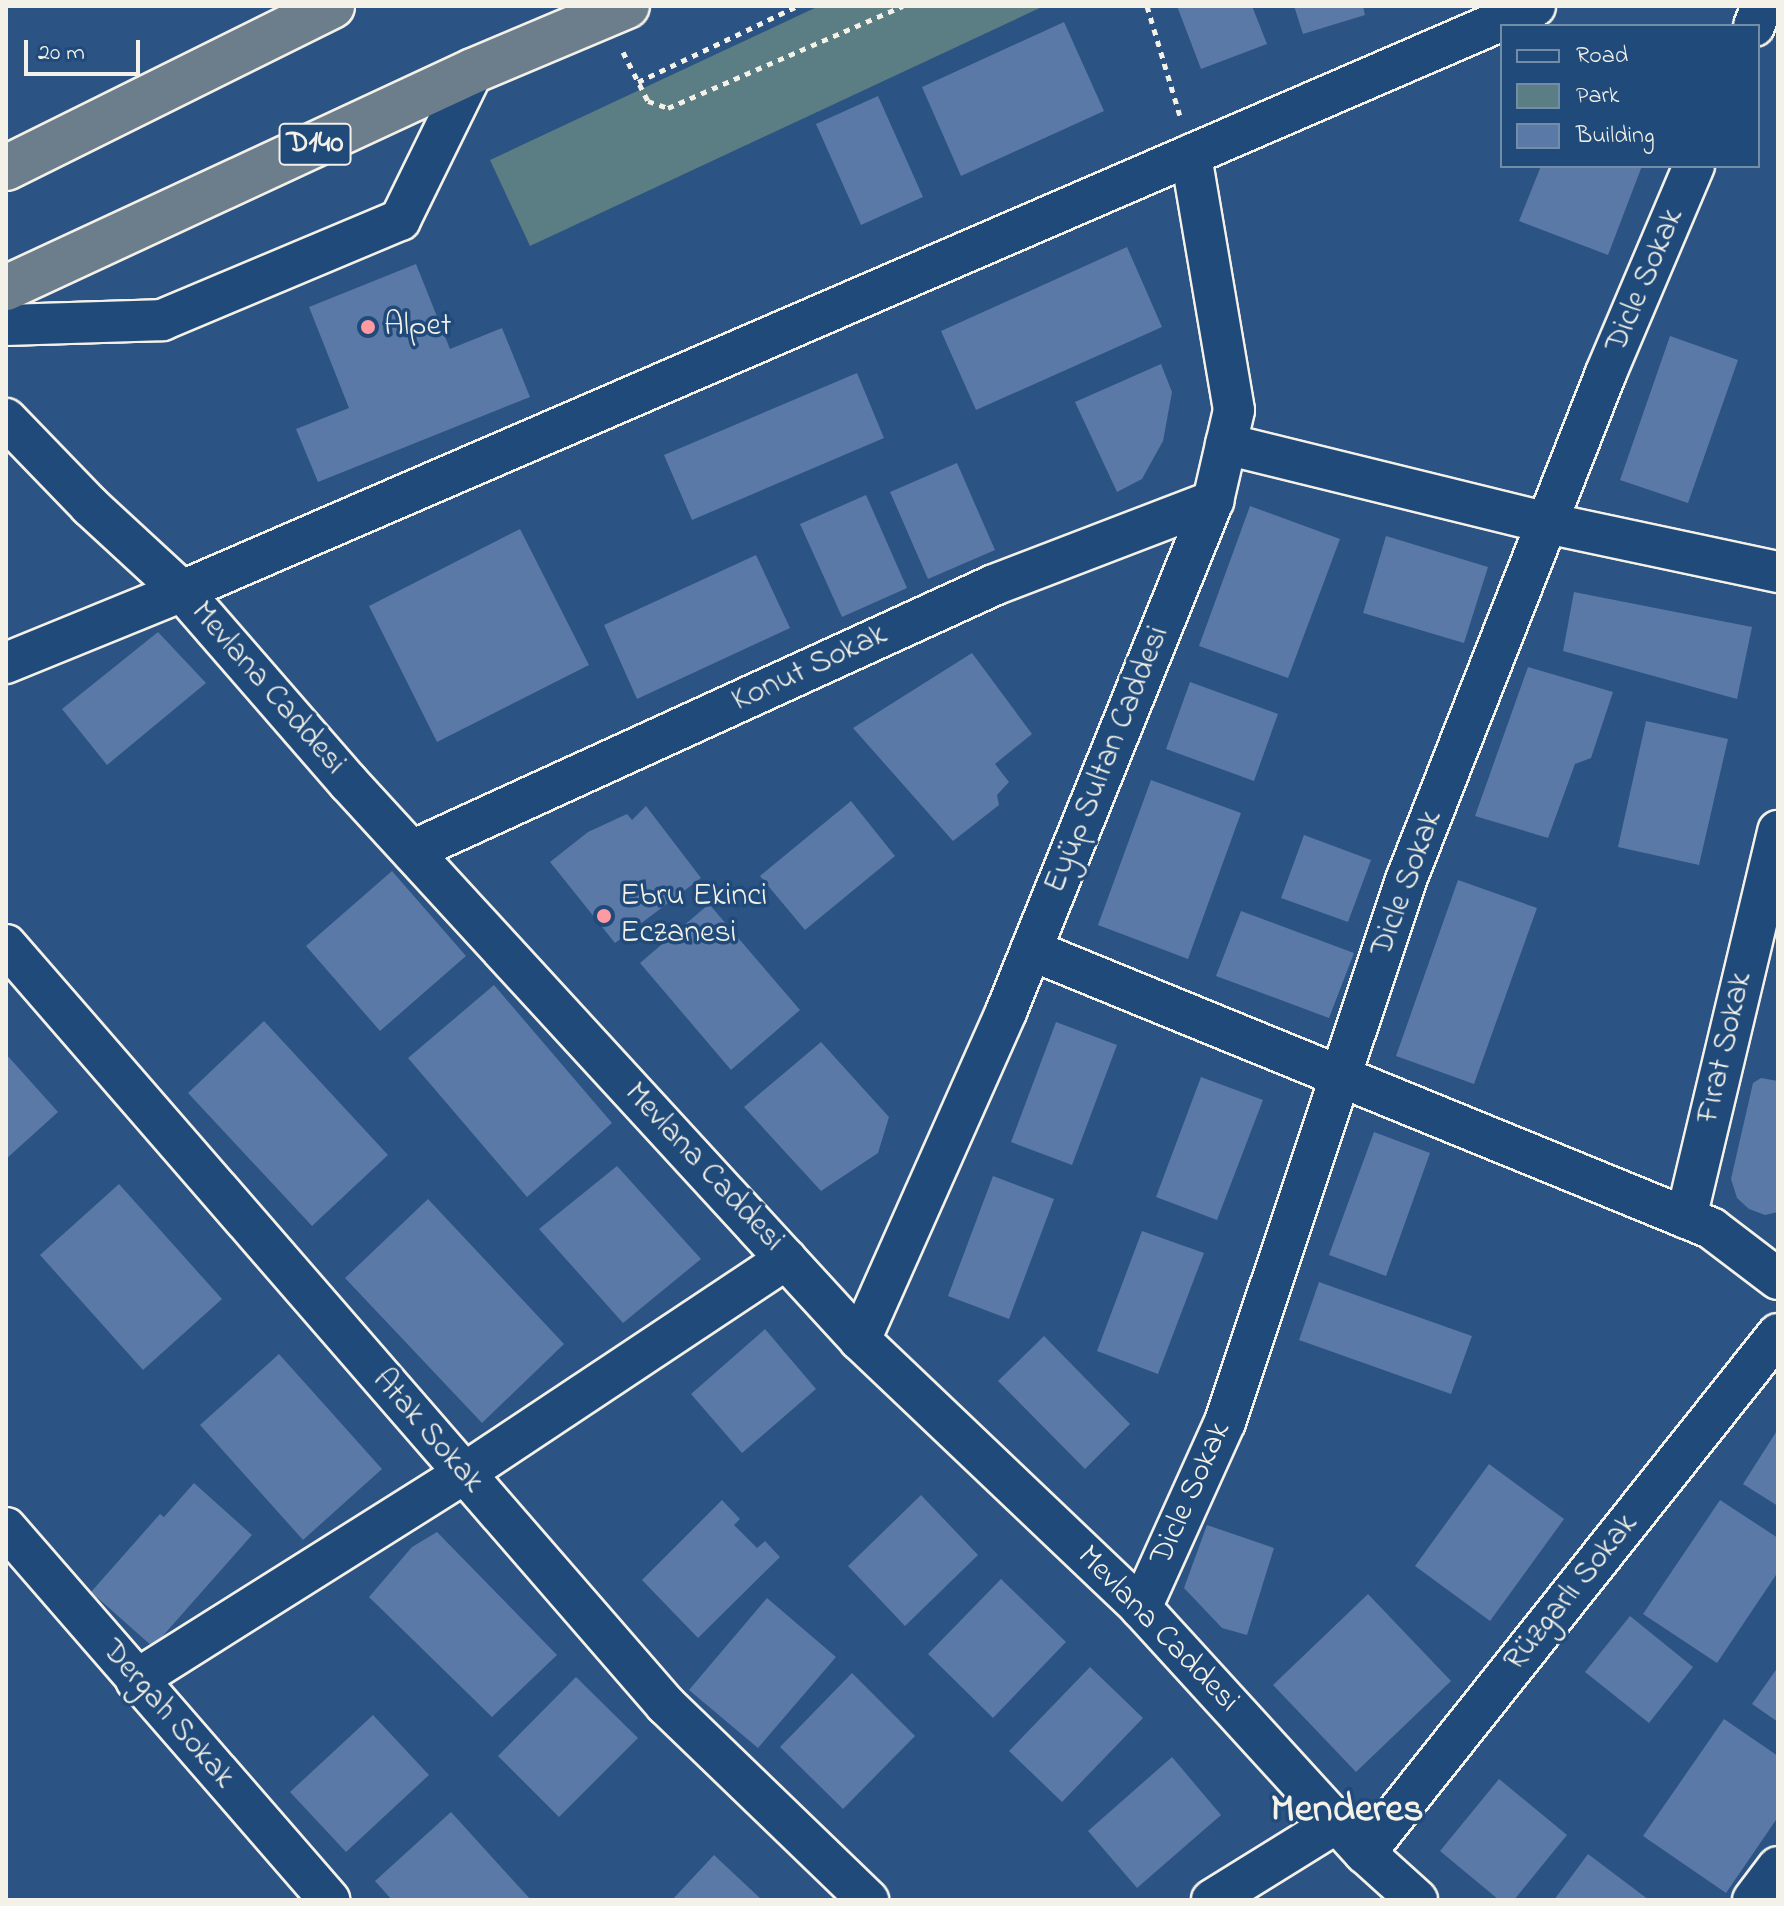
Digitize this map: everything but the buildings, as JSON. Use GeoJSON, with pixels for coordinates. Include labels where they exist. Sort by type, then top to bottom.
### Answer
{"type":"FeatureCollection","features":[{"type":"Feature","properties":{"kind":"highway"},"geometry":{"type":"LineString","coordinates":[[6,168],[332,6]]}},
{"type":"Feature","properties":{"kind":"highway","name":"D140"},"geometry":{"type":"LineString","coordinates":[[6,288],[473,71],[616,11]]}},
{"type":"Feature","properties":{"kind":"street"},"geometry":{"type":"LineString","coordinates":[[6,663],[182,591],[1535,6]]}},
{"type":"Feature","properties":{"kind":"street"},"geometry":{"type":"LineString","coordinates":[[6,325],[162,320],[400,220],[473,71]]}},
{"type":"Feature","properties":{"kind":"street","name":"Eyüp Sultan Caddesi"},"geometry":{"type":"LineString","coordinates":[[860,1340],[1031,950],[1213,501],[1234,410],[1191,155]]}},
{"type":"Feature","properties":{"kind":"street","name":"Dicle Sokak"},"geometry":{"type":"LineString","coordinates":[[1141,1608],[1225,1422],[1406,880],[1547,523],[1693,168]]}},
{"type":"Feature","properties":{"kind":"street","name":"Mevlana Caddesi"},"geometry":{"type":"LineString","coordinates":[[6,419],[90,506],[182,591],[412,851],[860,1340],[1141,1608],[1365,1853],[1417,1900]]}},
{"type":"Feature","properties":{"kind":"street"},"geometry":{"type":"LineString","coordinates":[[1226,444],[1547,523],[1778,572]]}},
{"type":"Feature","properties":{"kind":"street","name":"Konut Sokak"},"geometry":{"type":"LineString","coordinates":[[412,851],[994,585],[1213,501]]}},
{"type":"Feature","properties":{"kind":"street","name":"Fırat Sokak"},"geometry":{"type":"LineString","coordinates":[[1686,1218],[1778,831]]}},
{"type":"Feature","properties":{"kind":"street","name":"Atak Sokak"},"geometry":{"type":"LineString","coordinates":[[6,945],[666,1705],[868,1900]]}},
{"type":"Feature","properties":{"kind":"street"},"geometry":{"type":"LineString","coordinates":[[1031,950],[1711,1228],[1778,1279]]}},
{"type":"Feature","properties":{"kind":"street"},"geometry":{"type":"LineString","coordinates":[[136,1680],[463,1474],[786,1259]]}},
{"type":"Feature","properties":{"kind":"street","name":"Rüzgarlı Sokak"},"geometry":{"type":"LineString","coordinates":[[1365,1853],[1778,1334]]}},
{"type":"Feature","properties":{"kind":"street","name":"Dergah Sokak"},"geometry":{"type":"LineString","coordinates":[[6,1528],[329,1900]]}},
{"type":"Feature","properties":{"kind":"street"},"geometry":{"type":"LineString","coordinates":[[1212,1900],[1338,1822]]}},
{"type":"Feature","properties":{"kind":"street"},"geometry":{"type":"LineString","coordinates":[[1753,1900],[1778,1867]]}},
{"type":"Feature","properties":{"kind":"path"},"geometry":{"type":"LineString","coordinates":[[638,82],[797,6]]}},
{"type":"Feature","properties":{"kind":"path"},"geometry":{"type":"LineString","coordinates":[[616,11],[638,82],[648,101],[668,108],[903,6]]}},
{"type":"Feature","properties":{"kind":"path"},"geometry":{"type":"LineString","coordinates":[[1147,6],[1191,155]]}},
{"type":"Feature","properties":{"kind":"green space"},"geometry":{"type":"Polygon","coordinates":[[[819,6],[1044,6],[530,246],[490,160],[819,6]]]}},
{"type":"Feature","properties":{"kind":"place","name":"Alpet"},"geometry":{"type":"Point","coordinates":[368,327]}},
{"type":"Feature","properties":{"kind":"place","name":"Ebru Ekinci Eczanesi"},"geometry":{"type":"Point","coordinates":[604,916]}},
{"type":"Feature","properties":{"kind":"district","name":"Menderes"},"geometry":{"type":"Point","coordinates":[1347,1811]}}]}
